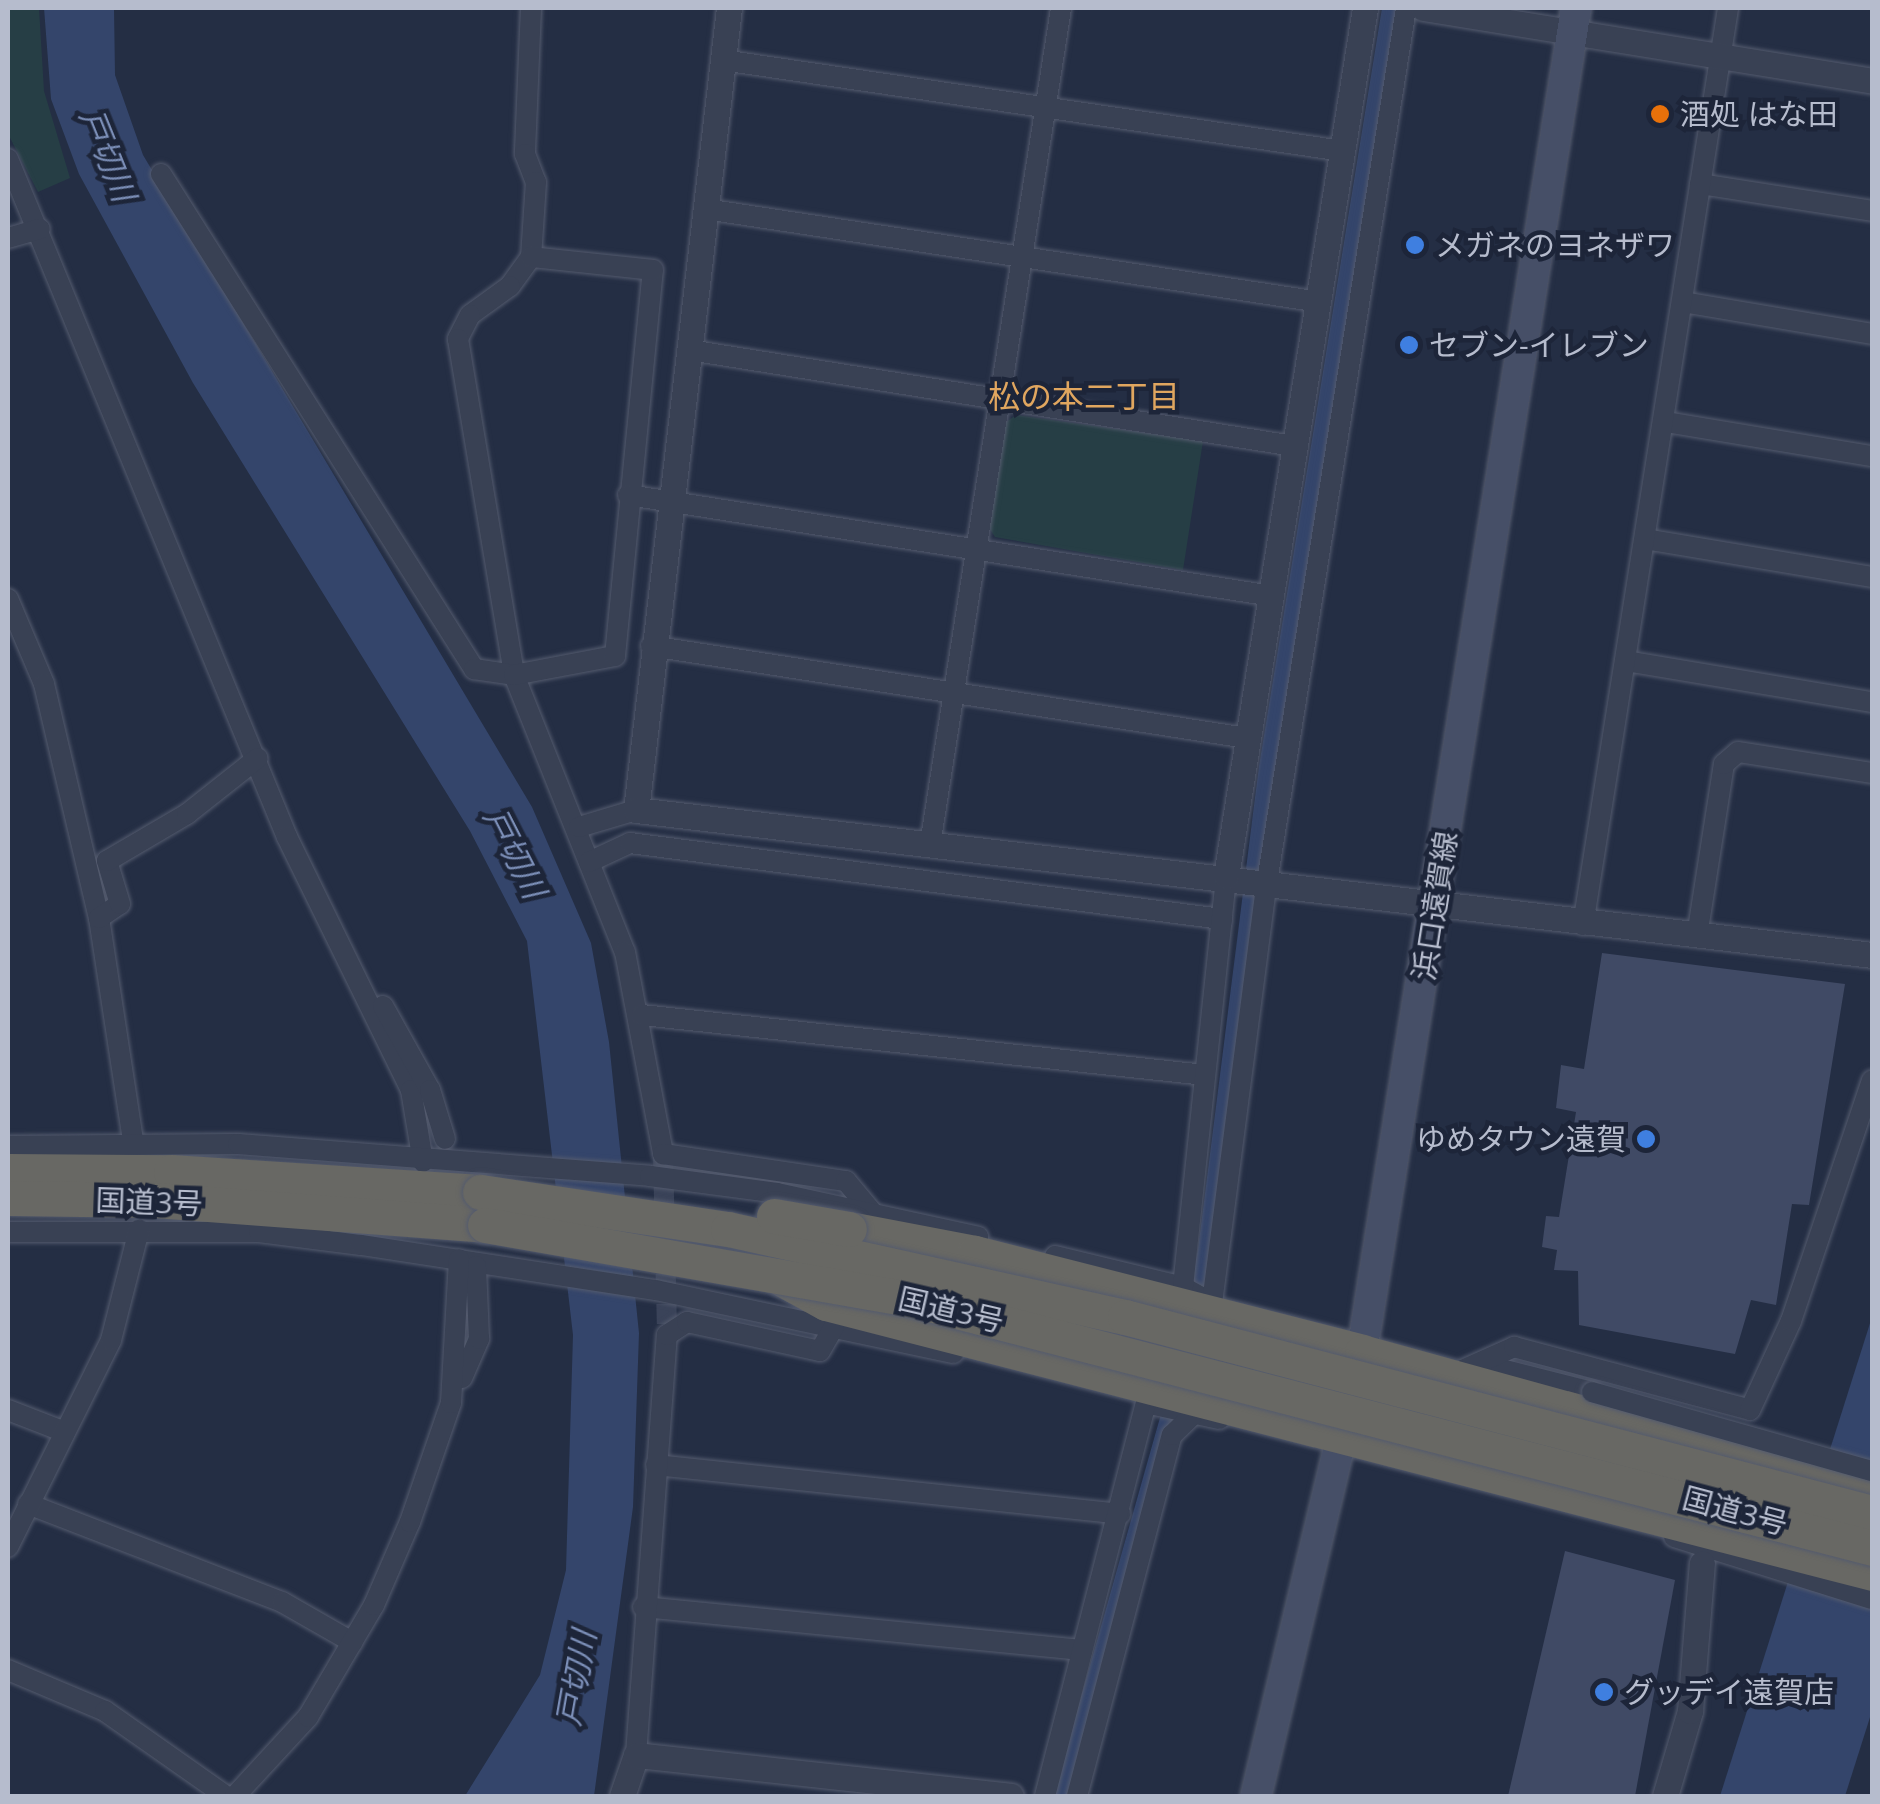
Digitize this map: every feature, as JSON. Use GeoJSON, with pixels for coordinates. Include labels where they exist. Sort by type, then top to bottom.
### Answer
{"type":"FeatureCollection","features":[{"type":"Feature","properties":{"kind":"highway","name":"国道3号"},"geometry":{"type":"LineString","coordinates":[[8,1171],[171,1172],[494,1195],[728,1229],[1125,1317],[1872,1513]]}},
{"type":"Feature","properties":{"kind":"highway"},"geometry":{"type":"LineString","coordinates":[[494,1195],[672,1202],[860,1220],[1250,1327],[1450,1375],[1872,1493]]}},
{"type":"Feature","properties":{"kind":"highway","name":"国道3号"},"geometry":{"type":"LineString","coordinates":[[8,1198],[494,1195],[769,1272],[1101,1346],[1872,1548]]}},
{"type":"Feature","properties":{"kind":"highway"},"geometry":{"type":"LineString","coordinates":[[769,1272],[830,1315],[1238,1405],[1344,1438],[1650,1513],[1720,1552],[1872,1574]]}},
{"type":"Feature","properties":{"kind":"main road","name":"浜口遠賀線"},"geometry":{"type":"LineString","coordinates":[[1256,1796],[1362,1352],[1574,20]]}},
{"type":"Feature","properties":{"kind":"street"},"geometry":{"type":"LineString","coordinates":[[530,8],[524,154],[536,182],[531,257],[510,286],[470,315],[458,339],[514,675],[579,828],[642,1015],[663,1154],[846,1181],[860,1220]]}},
{"type":"Feature","properties":{"kind":"street"},"geometry":{"type":"LineString","coordinates":[[636,810],[651,646],[728,8]]}},
{"type":"Feature","properties":{"kind":"street"},"geometry":{"type":"LineString","coordinates":[[930,845],[1019,254],[1061,8]]}},
{"type":"Feature","properties":{"kind":"street"},"geometry":{"type":"LineString","coordinates":[[1183,1287],[1226,876],[1364,8]]}},
{"type":"Feature","properties":{"kind":"street"},"geometry":{"type":"LineString","coordinates":[[1212,1303],[1267,882],[1406,8]]}},
{"type":"Feature","properties":{"kind":"street"},"geometry":{"type":"LineString","coordinates":[[1422,8],[1574,20],[1719,56],[1872,81]]}},
{"type":"Feature","properties":{"kind":"street"},"geometry":{"type":"LineString","coordinates":[[1583,925],[1666,422],[1728,8]]}},
{"type":"Feature","properties":{"kind":"street"},"geometry":{"type":"LineString","coordinates":[[722,60],[1044,104],[1343,151]]}},
{"type":"Feature","properties":{"kind":"street"},"geometry":{"type":"LineString","coordinates":[[8,158],[308,882],[364,986],[410,1090],[423,1162]]}},
{"type":"Feature","properties":{"kind":"street"},"geometry":{"type":"LineString","coordinates":[[161,174],[474,669],[514,675],[615,656],[653,270],[531,257]]}},
{"type":"Feature","properties":{"kind":"street"},"geometry":{"type":"LineString","coordinates":[[1700,184],[1872,211]]}},
{"type":"Feature","properties":{"kind":"street"},"geometry":{"type":"LineString","coordinates":[[705,209],[1320,302]]}},
{"type":"Feature","properties":{"kind":"street"},"geometry":{"type":"LineString","coordinates":[[8,238],[40,228]]}},
{"type":"Feature","properties":{"kind":"street"},"geometry":{"type":"LineString","coordinates":[[1683,302],[1872,334]]}},
{"type":"Feature","properties":{"kind":"street"},"geometry":{"type":"LineString","coordinates":[[689,350],[1294,446]]}},
{"type":"Feature","properties":{"kind":"street"},"geometry":{"type":"LineString","coordinates":[[1666,422],[1872,456]]}},
{"type":"Feature","properties":{"kind":"street"},"geometry":{"type":"LineString","coordinates":[[628,495],[976,546],[1272,596]]}},
{"type":"Feature","properties":{"kind":"street"},"geometry":{"type":"LineString","coordinates":[[1645,539],[1872,577]]}},
{"type":"Feature","properties":{"kind":"street"},"geometry":{"type":"LineString","coordinates":[[8,600],[44,684],[98,918],[133,1141]]}},
{"type":"Feature","properties":{"kind":"street"},"geometry":{"type":"LineString","coordinates":[[651,646],[1247,738]]}},
{"type":"Feature","properties":{"kind":"street"},"geometry":{"type":"LineString","coordinates":[[1626,661],[1872,702]]}},
{"type":"Feature","properties":{"kind":"street"},"geometry":{"type":"LineString","coordinates":[[1697,936],[1724,764],[1738,752],[1872,772]]}},
{"type":"Feature","properties":{"kind":"street"},"geometry":{"type":"LineString","coordinates":[[98,918],[120,904],[106,861],[187,814],[258,758]]}},
{"type":"Feature","properties":{"kind":"street"},"geometry":{"type":"LineString","coordinates":[[579,828],[636,810],[1226,876],[1435,908],[1872,955]]}},
{"type":"Feature","properties":{"kind":"street"},"geometry":{"type":"LineString","coordinates":[[589,862],[630,843],[896,871],[908,882],[1222,919]]}},
{"type":"Feature","properties":{"kind":"street"},"geometry":{"type":"LineString","coordinates":[[364,986],[390,1013],[445,1139]]}},
{"type":"Feature","properties":{"kind":"street"},"geometry":{"type":"LineString","coordinates":[[642,1015],[1205,1075]]}},
{"type":"Feature","properties":{"kind":"street"},"geometry":{"type":"LineString","coordinates":[[1450,1375],[1486,1365],[1514,1347],[1750,1410],[1791,1321],[1872,1080]]}},
{"type":"Feature","properties":{"kind":"street"},"geometry":{"type":"LineString","coordinates":[[8,1146],[133,1141],[423,1162],[494,1195],[650,1176],[1183,1287],[1250,1327]]}},
{"type":"Feature","properties":{"kind":"street"},"geometry":{"type":"LineString","coordinates":[[8,1547],[111,1340],[139,1230]]}},
{"type":"Feature","properties":{"kind":"street"},"geometry":{"type":"LineString","coordinates":[[8,1232],[259,1232],[531,1269],[830,1315],[1192,1416],[1228,1420],[1238,1405]]}},
{"type":"Feature","properties":{"kind":"street"},"geometry":{"type":"LineString","coordinates":[[234,1796],[308,1716],[352,1642],[410,1522],[452,1403],[468,1263]]}},
{"type":"Feature","properties":{"kind":"street"},"geometry":{"type":"LineString","coordinates":[[622,1796],[636,1755],[643,1607],[672,1328],[687,1322],[820,1352],[830,1315]]}},
{"type":"Feature","properties":{"kind":"street"},"geometry":{"type":"LineString","coordinates":[[1486,1365],[1872,1471]]}},
{"type":"Feature","properties":{"kind":"street"},"geometry":{"type":"LineString","coordinates":[[1044,1796],[1146,1402]]}},
{"type":"Feature","properties":{"kind":"street"},"geometry":{"type":"LineString","coordinates":[[8,1410],[66,1432]]}},
{"type":"Feature","properties":{"kind":"street"},"geometry":{"type":"LineString","coordinates":[[1077,1796],[1172,1435],[1192,1416]]}},
{"type":"Feature","properties":{"kind":"street"},"geometry":{"type":"LineString","coordinates":[[656,1466],[1120,1514]]}},
{"type":"Feature","properties":{"kind":"street"},"geometry":{"type":"LineString","coordinates":[[28,1504],[282,1602],[352,1642]]}},
{"type":"Feature","properties":{"kind":"street"},"geometry":{"type":"LineString","coordinates":[[1665,1796],[1690,1712],[1720,1552],[1872,1599]]}},
{"type":"Feature","properties":{"kind":"street"},"geometry":{"type":"LineString","coordinates":[[643,1607],[1082,1650]]}},
{"type":"Feature","properties":{"kind":"street"},"geometry":{"type":"LineString","coordinates":[[8,1670],[105,1711],[226,1796]]}},
{"type":"Feature","properties":{"kind":"street"},"geometry":{"type":"LineString","coordinates":[[636,1755],[1011,1796]]}},
{"type":"Feature","properties":{"kind":"shaded area"},"geometry":{"type":"Polygon","coordinates":[[[8,8],[39,8],[44,91],[70,178],[38,192],[8,134],[8,8]]]}},
{"type":"Feature","properties":{"kind":"shaded area"},"geometry":{"type":"Polygon","coordinates":[[[1016,415],[1203,441],[1183,570],[995,537],[987,525],[1002,425],[1016,415]]]}},
{"type":"Feature","properties":{"kind":"water","name":"戸切川"},"geometry":{"type":"Polygon","coordinates":[[[44,8],[114,8],[115,75],[143,155],[532,807],[591,943],[609,1042],[639,1333],[633,1507],[594,1796],[465,1796],[540,1675],[566,1570],[573,1335],[527,941],[470,831],[193,383],[79,174],[51,99],[44,8]]]}},
{"type":"Feature","properties":{"kind":"water"},"geometry":{"type":"Polygon","coordinates":[[[1382,8],[1399,8],[1211,1283],[1067,1796],[1053,1796],[1180,1347],[1198,1249],[1259,766],[1382,8]]]}},
{"type":"Feature","properties":{"kind":"water"},"geometry":{"type":"Polygon","coordinates":[[[1872,1317],[1872,1711],[1845,1796],[1720,1796],[1872,1317]]]}},
{"type":"Feature","properties":{"kind":"building","name":"ゆめタウン遠賀"},"geometry":{"type":"Polygon","coordinates":[[[1602,953],[1845,984],[1809,1205],[1792,1204],[1776,1305],[1751,1300],[1735,1354],[1579,1325],[1578,1271],[1554,1270],[1557,1250],[1542,1247],[1546,1216],[1559,1217],[1576,1112],[1556,1108],[1561,1065],[1584,1069],[1602,953]]]}},
{"type":"Feature","properties":{"kind":"building"},"geometry":{"type":"Polygon","coordinates":[[[1565,1551],[1675,1580],[1635,1796],[1508,1796],[1565,1551]]]}},
{"type":"Feature","properties":{"kind":"tunnel"},"geometry":{"type":"LineString","coordinates":[[663,1154],[667,1335]]}},
{"type":"Feature","properties":{"kind":"place","name":"酒処 はな田"},"geometry":{"type":"Point","coordinates":[1660,114]}},
{"type":"Feature","properties":{"kind":"place","name":"メガネのヨネザワ"},"geometry":{"type":"Point","coordinates":[1415,245]}},
{"type":"Feature","properties":{"kind":"place","name":"セブン-イレブン"},"geometry":{"type":"Point","coordinates":[1409,345]}},
{"type":"Feature","properties":{"kind":"place","name":"ゆめタウン遠賀"},"geometry":{"type":"Point","coordinates":[1646,1139]}},
{"type":"Feature","properties":{"kind":"place","name":"グッデイ遠賀店"},"geometry":{"type":"Point","coordinates":[1604,1692]}},
{"type":"Feature","properties":{"kind":"district","name":"松の本二丁目"},"geometry":{"type":"Point","coordinates":[1084,396]}}]}
